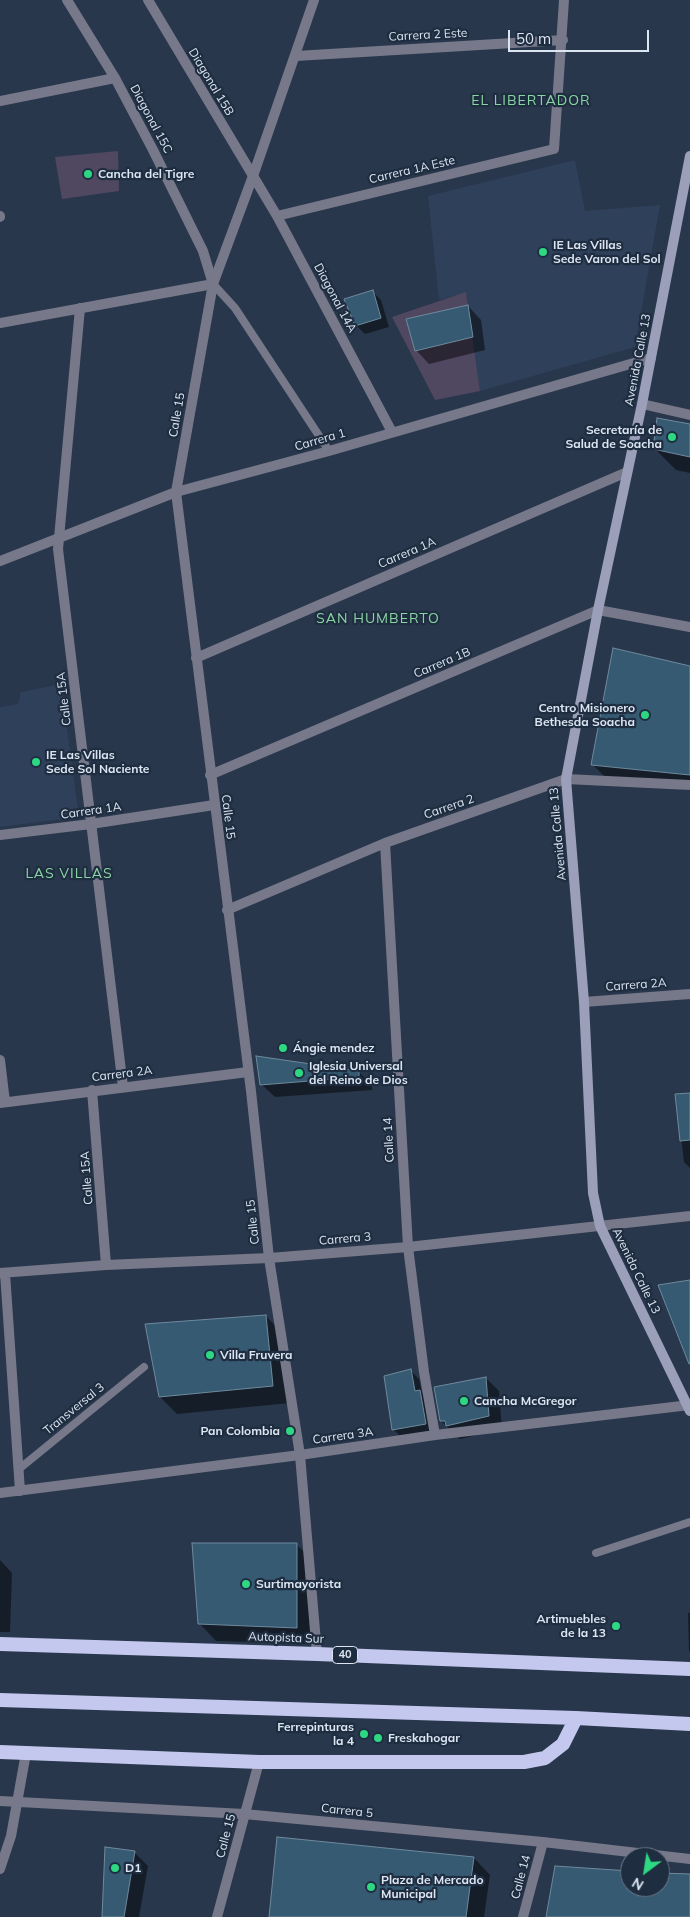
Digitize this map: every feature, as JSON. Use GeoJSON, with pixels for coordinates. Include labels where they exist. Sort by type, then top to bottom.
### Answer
{"type":"FeatureCollection","features":[{"type":"Feature","properties":{"kind":"highway","name":"Autopista Sur"},"geometry":{"type":"LineString","coordinates":[[0,1644],[690,1669]]}},
{"type":"Feature","properties":{"kind":"highway"},"geometry":{"type":"LineString","coordinates":[[0,1700],[576,1718],[690,1724]]}},
{"type":"Feature","properties":{"kind":"highway"},"geometry":{"type":"LineString","coordinates":[[0,1752],[259,1762],[524,1762],[545,1758],[562,1744],[576,1718]]}},
{"type":"Feature","properties":{"kind":"main road","name":"Avenida Calle 13"},"geometry":{"type":"LineString","coordinates":[[689,1407],[600,1226],[594,1193],[584,1002],[566,779],[598,610],[642,404],[690,156]]}},
{"type":"Feature","properties":{"kind":"street","name":"Diagonal 15C"},"geometry":{"type":"LineString","coordinates":[[67,0],[115,78],[179,200],[203,251],[213,284]]}},
{"type":"Feature","properties":{"kind":"street","name":"Diagonal 15B"},"geometry":{"type":"LineString","coordinates":[[148,0],[253,176]]}},
{"type":"Feature","properties":{"kind":"street","name":"Calle 15"},"geometry":{"type":"LineString","coordinates":[[314,0],[296,56],[213,284],[176,492],[248,1072],[269,1258],[300,1455],[317,1654]]}},
{"type":"Feature","properties":{"kind":"street"},"geometry":{"type":"LineString","coordinates":[[562,40],[564,0]]}},
{"type":"Feature","properties":{"kind":"street","name":"Carrera 2 Este"},"geometry":{"type":"LineString","coordinates":[[296,56],[562,40]]}},
{"type":"Feature","properties":{"kind":"street","name":"Carrera 1A Este"},"geometry":{"type":"LineString","coordinates":[[277,216],[554,149],[562,40]]}},
{"type":"Feature","properties":{"kind":"street"},"geometry":{"type":"LineString","coordinates":[[0,101],[115,78]]}},
{"type":"Feature","properties":{"kind":"street","name":"Diagonal 14A"},"geometry":{"type":"LineString","coordinates":[[253,176],[277,216],[392,432]]}},
{"type":"Feature","properties":{"kind":"street"},"geometry":{"type":"LineString","coordinates":[[0,323],[213,284]]}},
{"type":"Feature","properties":{"kind":"street","name":"Calle 15A"},"geometry":{"type":"LineString","coordinates":[[80,308],[58,548],[123,1087]]}},
{"type":"Feature","properties":{"kind":"street","name":"Carrera 1"},"geometry":{"type":"LineString","coordinates":[[0,561],[176,492],[329,451],[651,358]]}},
{"type":"Feature","properties":{"kind":"street"},"geometry":{"type":"LineString","coordinates":[[642,404],[690,415]]}},
{"type":"Feature","properties":{"kind":"street","name":"Carrera 1A"},"geometry":{"type":"LineString","coordinates":[[196,658],[627,472]]}},
{"type":"Feature","properties":{"kind":"street"},"geometry":{"type":"LineString","coordinates":[[598,610],[690,627]]}},
{"type":"Feature","properties":{"kind":"street","name":"Carrera 1B"},"geometry":{"type":"LineString","coordinates":[[210,775],[598,610]]}},
{"type":"Feature","properties":{"kind":"street","name":"Carrera 2"},"geometry":{"type":"LineString","coordinates":[[227,910],[385,843],[566,779],[690,785]]}},
{"type":"Feature","properties":{"kind":"street","name":"Carrera 1A"},"geometry":{"type":"LineString","coordinates":[[0,835],[91,824],[214,805]]}},
{"type":"Feature","properties":{"kind":"street","name":"Calle 14"},"geometry":{"type":"LineString","coordinates":[[385,843],[408,1247],[424,1372],[435,1435]]}},
{"type":"Feature","properties":{"kind":"street","name":"Carrera 2A"},"geometry":{"type":"LineString","coordinates":[[584,1002],[690,994]]}},
{"type":"Feature","properties":{"kind":"street"},"geometry":{"type":"LineString","coordinates":[[0,1060],[2,1102]]}},
{"type":"Feature","properties":{"kind":"street","name":"Carrera 2A"},"geometry":{"type":"LineString","coordinates":[[2,1102],[248,1072]]}},
{"type":"Feature","properties":{"kind":"street","name":"Calle 15A"},"geometry":{"type":"LineString","coordinates":[[92,1090],[106,1265]]}},
{"type":"Feature","properties":{"kind":"street","name":"Carrera 3"},"geometry":{"type":"LineString","coordinates":[[2,1273],[106,1265],[269,1258],[408,1247],[690,1216]]}},
{"type":"Feature","properties":{"kind":"street"},"geometry":{"type":"LineString","coordinates":[[2,1273],[20,1491]]}},
{"type":"Feature","properties":{"kind":"street","name":"Carrera 3A"},"geometry":{"type":"LineString","coordinates":[[0,1493],[300,1455],[435,1435],[689,1407]]}},
{"type":"Feature","properties":{"kind":"street"},"geometry":{"type":"LineString","coordinates":[[0,1870],[11,1836],[26,1753]]}},
{"type":"Feature","properties":{"kind":"street","name":"Calle 15"},"geometry":{"type":"LineString","coordinates":[[217,1917],[259,1762]]}},
{"type":"Feature","properties":{"kind":"street","name":"Carrera 5"},"geometry":{"type":"LineString","coordinates":[[0,1801],[244,1814],[543,1842],[690,1859]]}},
{"type":"Feature","properties":{"kind":"street"},"geometry":{"type":"LineString","coordinates":[[0,1836],[11,1836]]}},
{"type":"Feature","properties":{"kind":"street","name":"Calle 14"},"geometry":{"type":"LineString","coordinates":[[523,1917],[543,1842]]}},
{"type":"Feature","properties":{"kind":"lane"},"geometry":{"type":"LineString","coordinates":[[213,284],[235,308],[329,451]]}},
{"type":"Feature","properties":{"kind":"lane","name":"Transversal 3"},"geometry":{"type":"LineString","coordinates":[[18,1468],[144,1366]]}},
{"type":"Feature","properties":{"kind":"lane"},"geometry":{"type":"LineString","coordinates":[[596,1553],[690,1522]]}},
{"type":"Feature","properties":{"kind":"shaded area","name":"Cancha del Tigre"},"geometry":{"type":"Polygon","coordinates":[[[118,151],[119,191],[62,199],[55,157],[118,151]]]}},
{"type":"Feature","properties":{"kind":"shaded area","name":"IE Las Villas Sede Varon del Sol"},"geometry":{"type":"Polygon","coordinates":[[[575,160],[585,211],[660,205],[635,347],[480,391],[466,293],[439,300],[428,196],[575,160]]]}},
{"type":"Feature","properties":{"kind":"shaded area"},"geometry":{"type":"Polygon","coordinates":[[[466,292],[480,391],[435,400],[392,317],[466,292]]]}},
{"type":"Feature","properties":{"kind":"shaded area","name":"IE Las Villas Sede Sol Naciente"},"geometry":{"type":"Polygon","coordinates":[[[61,684],[79,817],[0,827],[0,707],[18,704],[21,692],[61,684]]]}},
{"type":"Feature","properties":{"kind":"building"},"geometry":{"type":"Polygon","coordinates":[[[373,290],[381,318],[355,326],[344,299],[373,290]]]}},
{"type":"Feature","properties":{"kind":"building"},"geometry":{"type":"Polygon","coordinates":[[[468,305],[473,337],[415,351],[406,319],[468,305]]]}},
{"type":"Feature","properties":{"kind":"building","name":"Secretaría de Salud de Soacha"},"geometry":{"type":"Polygon","coordinates":[[[657,418],[690,424],[690,457],[653,449],[657,418]]]}},
{"type":"Feature","properties":{"kind":"building","name":"Centro Misionero Bethesda Soacha"},"geometry":{"type":"Polygon","coordinates":[[[613,648],[690,666],[690,775],[591,765],[613,648]]]}},
{"type":"Feature","properties":{"kind":"building","name":"Iglesia Universal del Reino de Dios"},"geometry":{"type":"Polygon","coordinates":[[[256,1056],[359,1071],[359,1077],[260,1085],[256,1056]]]}},
{"type":"Feature","properties":{"kind":"building"},"geometry":{"type":"Polygon","coordinates":[[[690,1093],[690,1140],[680,1141],[675,1094],[690,1093]]]}},
{"type":"Feature","properties":{"kind":"building"},"geometry":{"type":"Polygon","coordinates":[[[690,1280],[690,1364],[689,1364],[658,1285],[690,1280]]]}},
{"type":"Feature","properties":{"kind":"building","name":"Villa Fruvera"},"geometry":{"type":"Polygon","coordinates":[[[266,1315],[273,1386],[159,1397],[145,1324],[266,1315]]]}},
{"type":"Feature","properties":{"kind":"building"},"geometry":{"type":"Polygon","coordinates":[[[411,1369],[415,1391],[420,1390],[426,1424],[392,1430],[384,1376],[411,1369]]]}},
{"type":"Feature","properties":{"kind":"building"},"geometry":{"type":"Polygon","coordinates":[[[486,1377],[489,1416],[446,1426],[445,1421],[440,1421],[434,1387],[486,1377]]]}},
{"type":"Feature","properties":{"kind":"building","name":"Surtimayorista"},"geometry":{"type":"Polygon","coordinates":[[[192,1543],[297,1543],[297,1628],[198,1624],[192,1543]]]}},
{"type":"Feature","properties":{"kind":"building","name":"Plaza de Mercado Municipal"},"geometry":{"type":"Polygon","coordinates":[[[277,1837],[474,1857],[466,1917],[269,1917],[277,1837]]]}},
{"type":"Feature","properties":{"kind":"building"},"geometry":{"type":"Polygon","coordinates":[[[105,1847],[135,1851],[124,1917],[102,1917],[105,1847]]]}},
{"type":"Feature","properties":{"kind":"building"},"geometry":{"type":"Polygon","coordinates":[[[555,1866],[620,1870],[620,1897],[670,1897],[670,1873],[690,1874],[690,1917],[546,1917],[555,1866]]]}},
{"type":"Feature","properties":{"kind":"place","name":"Cancha del Tigre"},"geometry":{"type":"Point","coordinates":[88,174]}},
{"type":"Feature","properties":{"kind":"place","name":"IE Las Villas Sede Varon del Sol"},"geometry":{"type":"Point","coordinates":[543,252]}},
{"type":"Feature","properties":{"kind":"place","name":"Secretaría de Salud de Soacha"},"geometry":{"type":"Point","coordinates":[672,437]}},
{"type":"Feature","properties":{"kind":"place","name":"Centro Misionero Bethesda Soacha"},"geometry":{"type":"Point","coordinates":[645,715]}},
{"type":"Feature","properties":{"kind":"place","name":"IE Las Villas Sede Sol Naciente"},"geometry":{"type":"Point","coordinates":[36,762]}},
{"type":"Feature","properties":{"kind":"place","name":"Ángie mendez"},"geometry":{"type":"Point","coordinates":[283,1048]}},
{"type":"Feature","properties":{"kind":"place","name":"Iglesia Universal del Reino de Dios"},"geometry":{"type":"Point","coordinates":[299,1073]}},
{"type":"Feature","properties":{"kind":"place","name":"Villa Fruvera"},"geometry":{"type":"Point","coordinates":[210,1355]}},
{"type":"Feature","properties":{"kind":"place","name":"Cancha McGregor"},"geometry":{"type":"Point","coordinates":[464,1401]}},
{"type":"Feature","properties":{"kind":"place","name":"Pan Colombia"},"geometry":{"type":"Point","coordinates":[290,1431]}},
{"type":"Feature","properties":{"kind":"place","name":"Surtimayorista"},"geometry":{"type":"Point","coordinates":[246,1584]}},
{"type":"Feature","properties":{"kind":"place","name":"Artimuebles de la 13"},"geometry":{"type":"Point","coordinates":[616,1626]}},
{"type":"Feature","properties":{"kind":"place","name":"Ferrepinturas la 4"},"geometry":{"type":"Point","coordinates":[364,1734]}},
{"type":"Feature","properties":{"kind":"place","name":"Freskahogar"},"geometry":{"type":"Point","coordinates":[378,1738]}},
{"type":"Feature","properties":{"kind":"place","name":"D1"},"geometry":{"type":"Point","coordinates":[115,1868]}},
{"type":"Feature","properties":{"kind":"place","name":"Plaza de Mercado Municipal"},"geometry":{"type":"Point","coordinates":[371,1887]}},
{"type":"Feature","properties":{"kind":"district","name":"EL LIBERTADOR"},"geometry":{"type":"Point","coordinates":[531,101]}},
{"type":"Feature","properties":{"kind":"district","name":"SAN HUMBERTO"},"geometry":{"type":"Point","coordinates":[378,619]}},
{"type":"Feature","properties":{"kind":"district","name":"LAS VILLAS"},"geometry":{"type":"Point","coordinates":[69,874]}}]}
